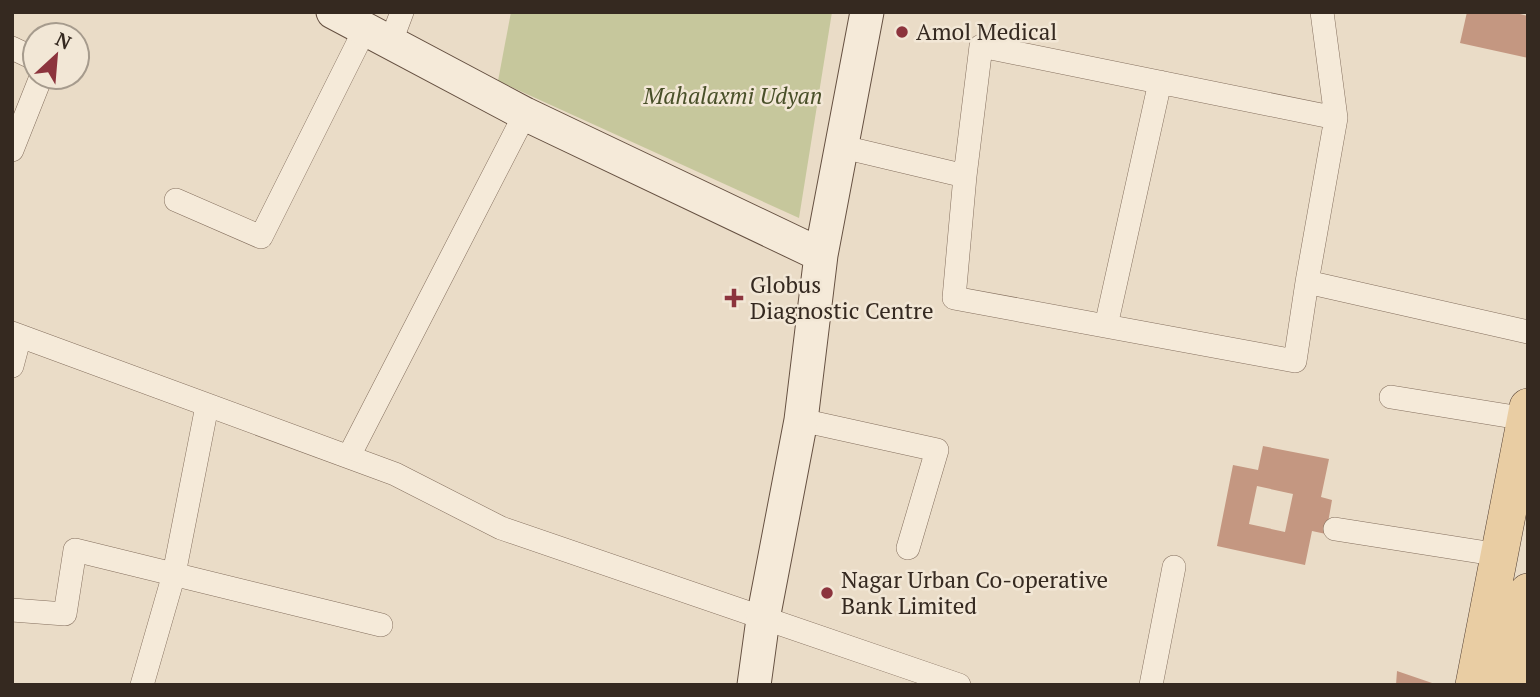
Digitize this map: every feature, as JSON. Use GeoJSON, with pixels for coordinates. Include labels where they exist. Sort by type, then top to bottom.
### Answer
{"type":"FeatureCollection","features":[{"type":"Feature","properties":{"kind":"main road"},"geometry":{"type":"LineString","coordinates":[[1474,685],[1500,555],[1522,469],[1527,413]]}},
{"type":"Feature","properties":{"kind":"main road"},"geometry":{"type":"LineString","coordinates":[[1508,685],[1528,592]]}},
{"type":"Feature","properties":{"kind":"street"},"geometry":{"type":"LineString","coordinates":[[333,12],[525,114],[821,255]]}},
{"type":"Feature","properties":{"kind":"street"},"geometry":{"type":"LineString","coordinates":[[176,200],[261,237],[377,37],[402,12]]}},
{"type":"Feature","properties":{"kind":"street"},"geometry":{"type":"LineString","coordinates":[[754,685],[763,619],[801,420],[821,255],[867,12]]}},
{"type":"Feature","properties":{"kind":"street"},"geometry":{"type":"LineString","coordinates":[[1322,12],[1336,118],[1295,361],[954,298],[981,46],[1336,118]]}},
{"type":"Feature","properties":{"kind":"street"},"geometry":{"type":"LineString","coordinates":[[1106,326],[1160,82]]}},
{"type":"Feature","properties":{"kind":"street"},"geometry":{"type":"LineString","coordinates":[[12,150],[35,91]]}},
{"type":"Feature","properties":{"kind":"street"},"geometry":{"type":"LineString","coordinates":[[349,456],[525,114]]}},
{"type":"Feature","properties":{"kind":"street"},"geometry":{"type":"LineString","coordinates":[[843,147],[965,176]]}},
{"type":"Feature","properties":{"kind":"street"},"geometry":{"type":"LineString","coordinates":[[1307,282],[1528,332]]}},
{"type":"Feature","properties":{"kind":"street"},"geometry":{"type":"LineString","coordinates":[[12,366],[16,335],[395,474],[501,528],[958,685]]}},
{"type":"Feature","properties":{"kind":"street"},"geometry":{"type":"LineString","coordinates":[[1391,397],[1527,413]]}},
{"type":"Feature","properties":{"kind":"street"},"geometry":{"type":"LineString","coordinates":[[142,685],[174,574],[207,407]]}},
{"type":"Feature","properties":{"kind":"street"},"geometry":{"type":"LineString","coordinates":[[801,420],[937,450],[908,548]]}},
{"type":"Feature","properties":{"kind":"street"},"geometry":{"type":"LineString","coordinates":[[1335,529],[1500,555]]}},
{"type":"Feature","properties":{"kind":"street"},"geometry":{"type":"LineString","coordinates":[[12,610],[65,614],[75,550],[381,625]]}},
{"type":"Feature","properties":{"kind":"street"},"geometry":{"type":"LineString","coordinates":[[1151,685],[1174,568]]}},
{"type":"Feature","properties":{"kind":"green space","name":"Mahalaxmi Udyan"},"geometry":{"type":"Polygon","coordinates":[[[511,12],[832,12],[799,218],[498,81],[511,12]]]}},
{"type":"Feature","properties":{"kind":"building"},"geometry":{"type":"Polygon","coordinates":[[[1467,12],[1512,12],[1528,16],[1528,58],[1460,43],[1467,12]]]}},
{"type":"Feature","properties":{"kind":"building"},"geometry":{"type":"Polygon","coordinates":[[[1263,446],[1329,459],[1321,497],[1332,500],[1326,534],[1312,531],[1305,565],[1217,546],[1233,465],[1258,470],[1263,446]],[[1257,486],[1249,524],[1285,532],[1293,494],[1257,486]]]}},
{"type":"Feature","properties":{"kind":"building"},"geometry":{"type":"Polygon","coordinates":[[[1397,671],[1435,684],[1435,685],[1396,685],[1397,671]]]}},
{"type":"Feature","properties":{"kind":"place","name":"Amol Medical"},"geometry":{"type":"Point","coordinates":[902,32]}},
{"type":"Feature","properties":{"kind":"place","name":"Globus Diagnostic Centre"},"geometry":{"type":"Point","coordinates":[734,298]}},
{"type":"Feature","properties":{"kind":"place","name":"Nagar Urban Co-operative Bank Limited"},"geometry":{"type":"Point","coordinates":[827,593]}}]}
